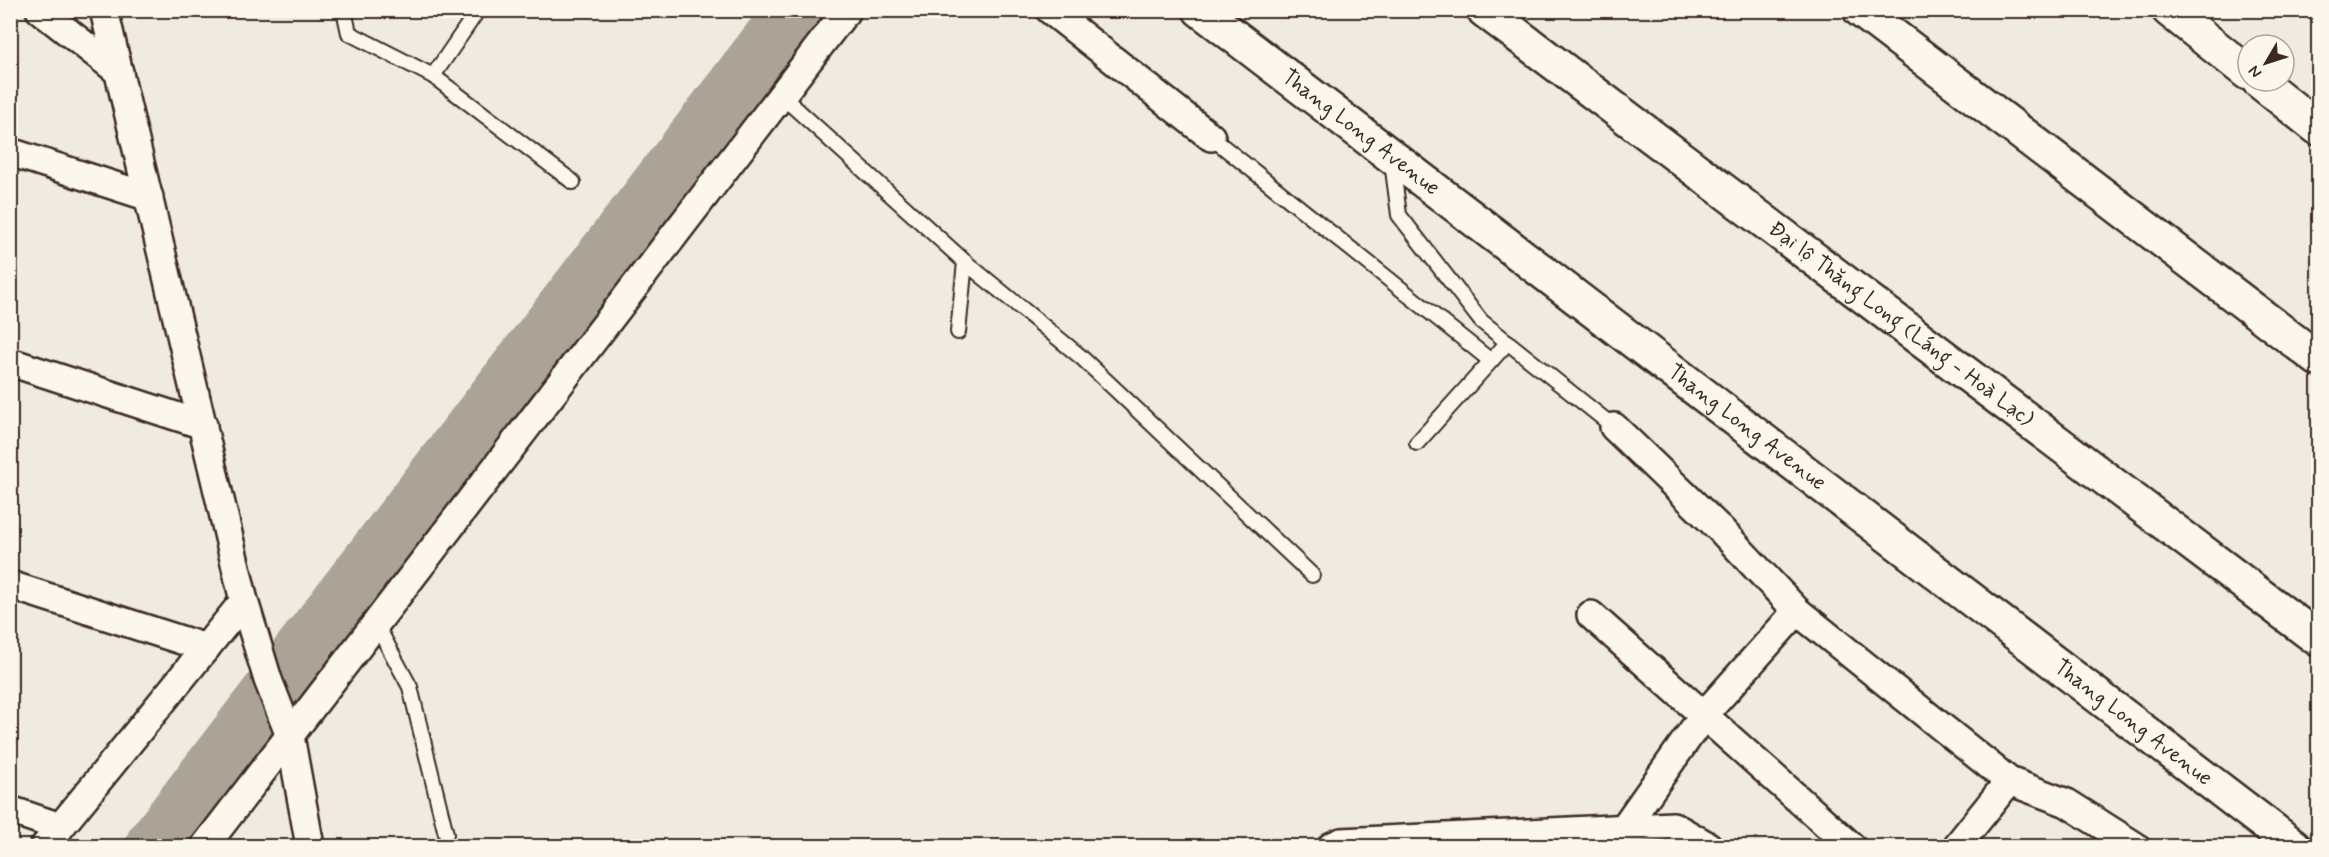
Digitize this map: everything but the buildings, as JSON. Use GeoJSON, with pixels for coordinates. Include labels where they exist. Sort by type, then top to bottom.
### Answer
{"type":"FeatureCollection","features":[{"type":"Feature","properties":{"kind":"main road","name":"Thang Long Avenue"},"geometry":{"type":"LineString","coordinates":[[1200,10],[2294,846]]}},
{"type":"Feature","properties":{"kind":"main road","name":"Đại lộ Thăng Long (Láng - Hoà Lạc)"},"geometry":{"type":"LineString","coordinates":[[1484,10],[2319,639]]}},
{"type":"Feature","properties":{"kind":"main road"},"geometry":{"type":"LineString","coordinates":[[1860,10],[2319,359]]}},
{"type":"Feature","properties":{"kind":"main road"},"geometry":{"type":"LineString","coordinates":[[2169,10],[2236,63]]}},
{"type":"Feature","properties":{"kind":"main road"},"geometry":{"type":"LineString","coordinates":[[2274,93],[2319,128]]}},
{"type":"Feature","properties":{"kind":"street"},"geometry":{"type":"LineString","coordinates":[[40,10],[119,72]]}},
{"type":"Feature","properties":{"kind":"street"},"geometry":{"type":"LineString","coordinates":[[104,10],[244,601],[268,680],[291,736],[310,846]]}},
{"type":"Feature","properties":{"kind":"street"},"geometry":{"type":"LineString","coordinates":[[205,846],[783,97],[847,10]]}},
{"type":"Feature","properties":{"kind":"street"},"geometry":{"type":"LineString","coordinates":[[1050,10],[1211,137]]}},
{"type":"Feature","properties":{"kind":"street"},"geometry":{"type":"LineString","coordinates":[[10,152],[149,197]]}},
{"type":"Feature","properties":{"kind":"street"},"geometry":{"type":"LineString","coordinates":[[10,362],[203,425]]}},
{"type":"Feature","properties":{"kind":"street"},"geometry":{"type":"LineString","coordinates":[[1614,427],[1721,530],[1797,611],[2009,781],[2067,803],[2135,846]]}},
{"type":"Feature","properties":{"kind":"street"},"geometry":{"type":"LineString","coordinates":[[10,585],[206,648]]}},
{"type":"Feature","properties":{"kind":"street"},"geometry":{"type":"LineString","coordinates":[[10,810],[52,837],[244,601]]}},
{"type":"Feature","properties":{"kind":"street"},"geometry":{"type":"LineString","coordinates":[[1624,828],[1703,716],[1797,611]]}},
{"type":"Feature","properties":{"kind":"street"},"geometry":{"type":"LineString","coordinates":[[1591,615],[1851,846]]}},
{"type":"Feature","properties":{"kind":"street"},"geometry":{"type":"LineString","coordinates":[[1957,846],[2009,781]]}},
{"type":"Feature","properties":{"kind":"street"},"geometry":{"type":"LineString","coordinates":[[1332,846],[1341,842],[1528,840],[1624,828],[1673,826],[1708,846]]}},
{"type":"Feature","properties":{"kind":"lane"},"geometry":{"type":"LineString","coordinates":[[344,10],[349,33],[433,76],[573,182]]}},
{"type":"Feature","properties":{"kind":"lane"},"geometry":{"type":"LineString","coordinates":[[433,76],[478,10]]}},
{"type":"Feature","properties":{"kind":"lane"},"geometry":{"type":"LineString","coordinates":[[783,97],[965,262],[1081,357],[1312,575]]}},
{"type":"Feature","properties":{"kind":"lane"},"geometry":{"type":"LineString","coordinates":[[1211,137],[1491,361]]}},
{"type":"Feature","properties":{"kind":"lane"},"geometry":{"type":"LineString","coordinates":[[1391,157],[1399,215],[1481,321],[1614,427]]}},
{"type":"Feature","properties":{"kind":"lane"},"geometry":{"type":"LineString","coordinates":[[958,332],[965,262]]}},
{"type":"Feature","properties":{"kind":"lane"},"geometry":{"type":"LineString","coordinates":[[1417,443],[1508,342]]}},
{"type":"Feature","properties":{"kind":"lane"},"geometry":{"type":"LineString","coordinates":[[376,624],[410,687],[446,834]]}},
{"type":"Feature","properties":{"kind":"waterway"},"geometry":{"type":"LineString","coordinates":[[156,846],[797,10]]}}]}
